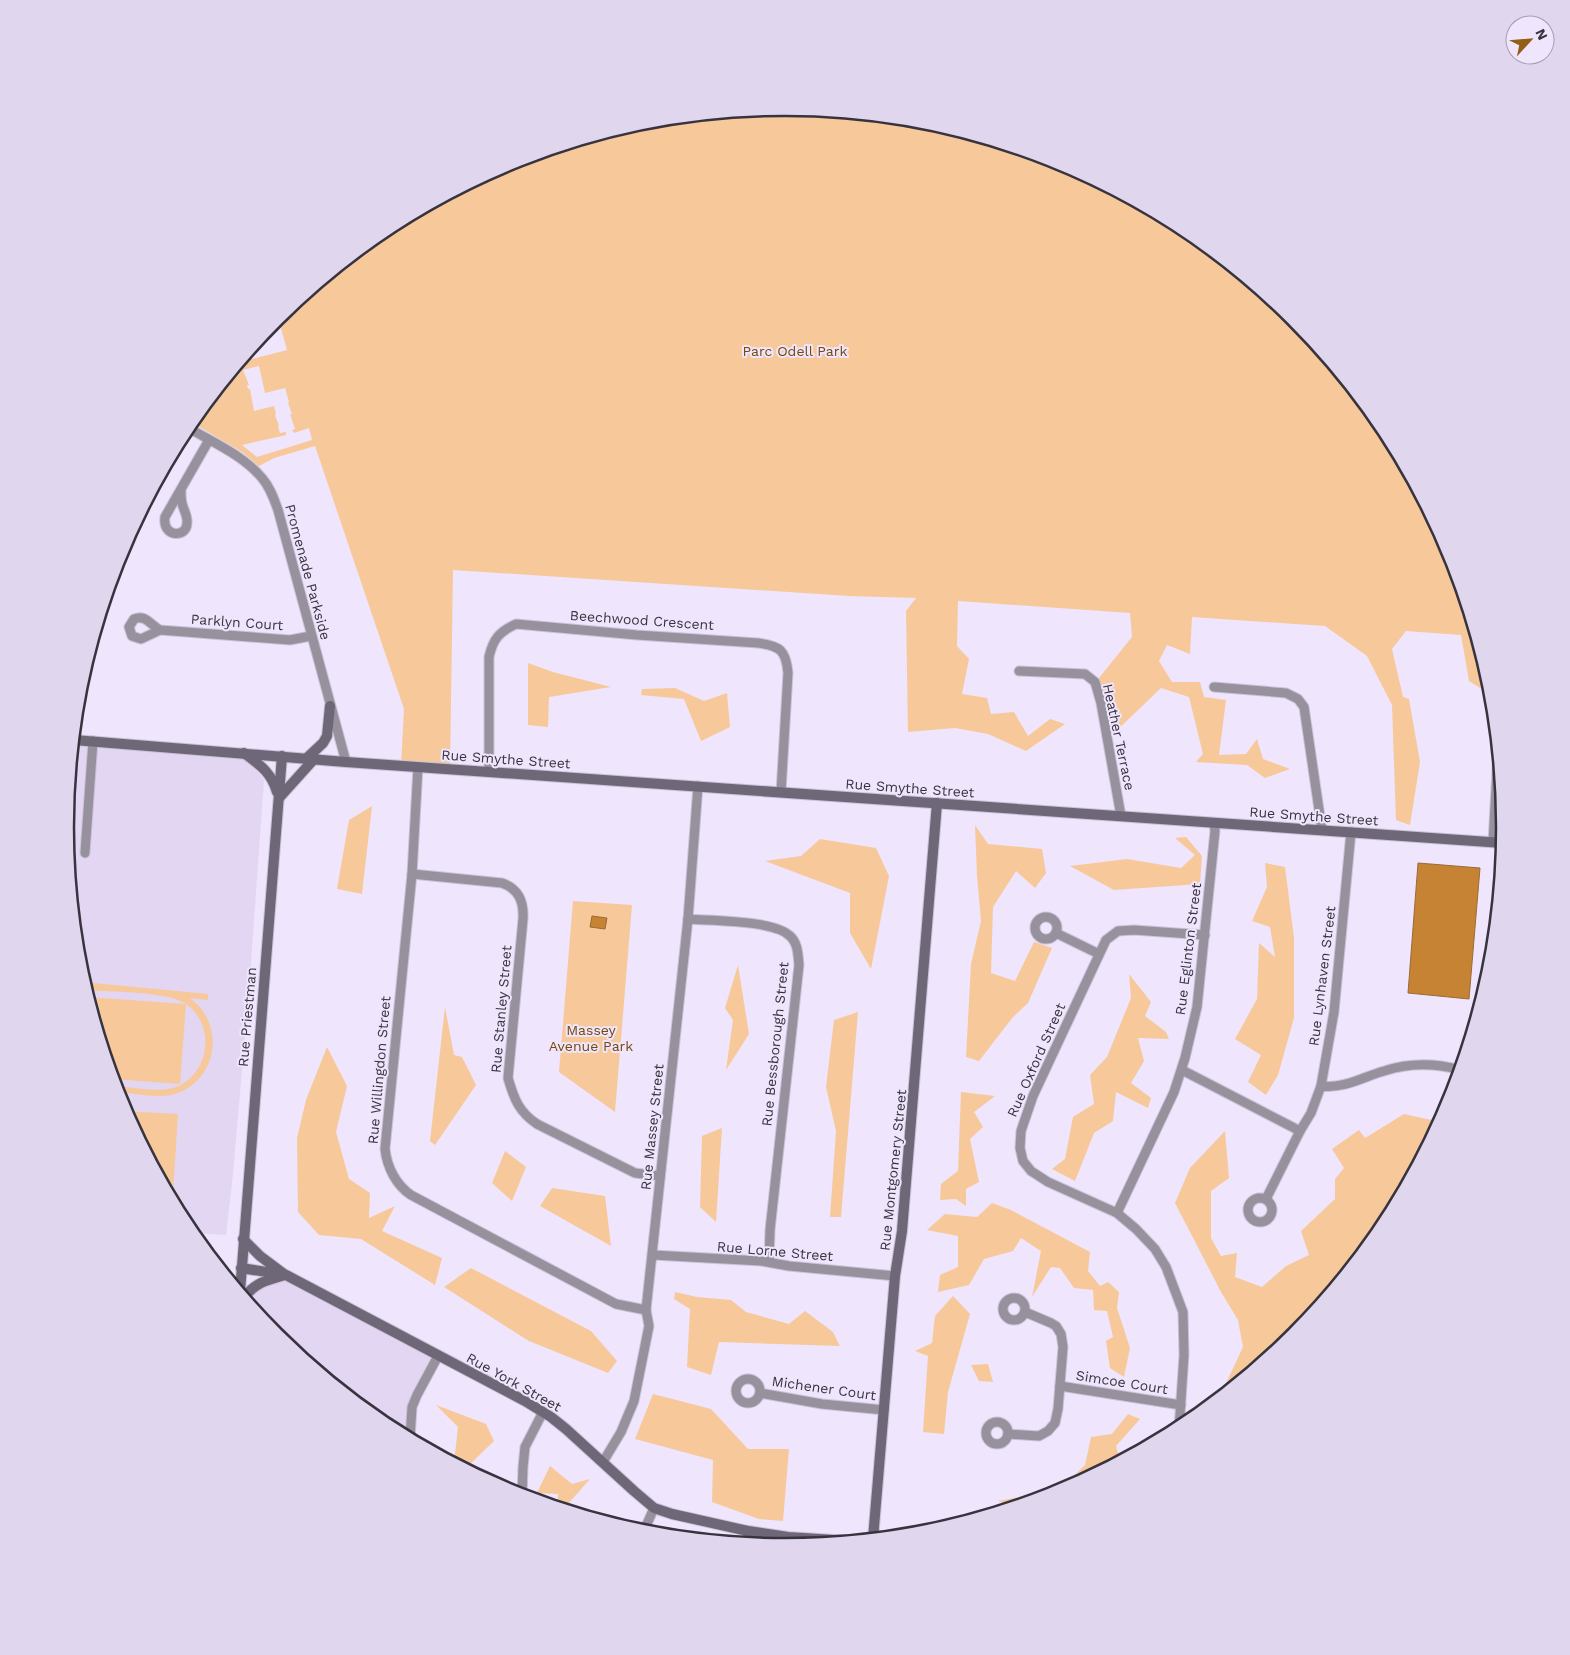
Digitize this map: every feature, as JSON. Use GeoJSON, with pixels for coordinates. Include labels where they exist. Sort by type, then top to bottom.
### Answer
{"type":"FeatureCollection","features":[{"type":"Feature","properties":{"kind":"street","name":"Promenade Parkside"},"geometry":{"type":"LineString","coordinates":[[194,431],[251,466],[263,479],[272,495],[278,510],[346,762]]}},
{"type":"Feature","properties":{"kind":"street"},"geometry":{"type":"LineString","coordinates":[[181,490],[209,440]]}},
{"type":"Feature","properties":{"kind":"street","name":"Beechwood Crescent"},"geometry":{"type":"LineString","coordinates":[[489,772],[489,658],[491,648],[501,632],[516,624],[758,643],[771,645],[780,650],[786,658],[788,673],[781,792]]}},
{"type":"Feature","properties":{"kind":"street","name":"Parklyn Court"},"geometry":{"type":"LineString","coordinates":[[160,630],[290,640],[311,636]]}},
{"type":"Feature","properties":{"kind":"street","name":"Heather Terrace"},"geometry":{"type":"LineString","coordinates":[[1019,670],[1086,674],[1095,682],[1121,816]]}},
{"type":"Feature","properties":{"kind":"street"},"geometry":{"type":"LineString","coordinates":[[1214,687],[1286,693],[1298,699],[1304,707],[1322,830]]}},
{"type":"Feature","properties":{"kind":"street"},"geometry":{"type":"LineString","coordinates":[[279,798],[312,758],[327,736],[330,706]]}},
{"type":"Feature","properties":{"kind":"street","name":"Rue Smythe Street"},"geometry":{"type":"LineString","coordinates":[[79,740],[346,762],[1496,843]]}},
{"type":"Feature","properties":{"kind":"street"},"geometry":{"type":"LineString","coordinates":[[85,853],[93,741]]}},
{"type":"Feature","properties":{"kind":"street"},"geometry":{"type":"LineString","coordinates":[[244,753],[264,768],[273,779],[279,798]]}},
{"type":"Feature","properties":{"kind":"street","name":"Rue Priestman"},"geometry":{"type":"LineString","coordinates":[[240,1284],[282,756]]}},
{"type":"Feature","properties":{"kind":"street","name":"Rue Willingdon Street"},"geometry":{"type":"LineString","coordinates":[[418,767],[412,874],[385,1150],[386,1162],[404,1190],[412,1195],[616,1304],[646,1310]]}},
{"type":"Feature","properties":{"kind":"street","name":"Rue Massey Street"},"geometry":{"type":"LineString","coordinates":[[603,1462],[621,1432],[634,1401],[649,1326],[646,1310],[688,920],[698,786]]}},
{"type":"Feature","properties":{"kind":"street","name":"Rue Montgomery Street"},"geometry":{"type":"LineString","coordinates":[[873,1533],[895,1276],[902,1231],[937,803]]}},
{"type":"Feature","properties":{"kind":"street","name":"Rue Eglinton Street"},"geometry":{"type":"LineString","coordinates":[[1117,1213],[1174,1092],[1182,1070],[1197,1007],[1215,831],[1214,823]]}},
{"type":"Feature","properties":{"kind":"street","name":"Rue Lynhaven Street"},"geometry":{"type":"LineString","coordinates":[[1266,1200],[1311,1113],[1321,1086],[1334,1012],[1350,832]]}},
{"type":"Feature","properties":{"kind":"street","name":"Rue Stanley Street"},"geometry":{"type":"LineString","coordinates":[[412,874],[502,883],[509,885],[522,899],[524,906],[508,1078],[516,1101],[525,1116],[537,1124],[635,1173],[660,1176]]}},
{"type":"Feature","properties":{"kind":"street","name":"Rue Bessborough Street"},"geometry":{"type":"LineString","coordinates":[[688,920],[768,925],[782,929],[792,937],[797,948],[798,965],[770,1230],[769,1262]]}},
{"type":"Feature","properties":{"kind":"street","name":"Rue Oxford Street"},"geometry":{"type":"LineString","coordinates":[[1180,1419],[1184,1355],[1183,1312],[1166,1266],[1155,1248],[1136,1228],[1117,1213],[1048,1182],[1031,1171],[1023,1161],[1020,1148],[1021,1131],[1033,1096],[1106,940],[1118,931],[1134,930],[1205,935]]}},
{"type":"Feature","properties":{"kind":"street"},"geometry":{"type":"LineString","coordinates":[[1056,933],[1099,954]]}},
{"type":"Feature","properties":{"kind":"street"},"geometry":{"type":"LineString","coordinates":[[1321,1086],[1341,1086],[1408,1065],[1432,1065],[1454,1069]]}},
{"type":"Feature","properties":{"kind":"street"},"geometry":{"type":"LineString","coordinates":[[1182,1070],[1300,1132]]}},
{"type":"Feature","properties":{"kind":"street"},"geometry":{"type":"LineString","coordinates":[[244,1239],[260,1256],[286,1275]]}},
{"type":"Feature","properties":{"kind":"street","name":"Rue Lorne Street"},"geometry":{"type":"LineString","coordinates":[[653,1255],[769,1262],[789,1266],[895,1276]]}},
{"type":"Feature","properties":{"kind":"street","name":"Rue York Street"},"geometry":{"type":"LineString","coordinates":[[241,1268],[286,1275],[543,1412],[566,1429],[654,1508],[672,1514],[748,1531],[811,1538]]}},
{"type":"Feature","properties":{"kind":"street"},"geometry":{"type":"LineString","coordinates":[[248,1293],[262,1281],[286,1275]]}},
{"type":"Feature","properties":{"kind":"street","name":"Simcoe Court"},"geometry":{"type":"LineString","coordinates":[[1008,1434],[1034,1437],[1048,1431],[1055,1423],[1058,1409],[1063,1347],[1061,1334],[1056,1326],[1025,1312]]}},
{"type":"Feature","properties":{"kind":"street"},"geometry":{"type":"LineString","coordinates":[[410,1432],[412,1407],[438,1356]]}},
{"type":"Feature","properties":{"kind":"street","name":"Simcoe Court"},"geometry":{"type":"LineString","coordinates":[[1060,1386],[1181,1405]]}},
{"type":"Feature","properties":{"kind":"street","name":"Michener Court"},"geometry":{"type":"LineString","coordinates":[[760,1394],[814,1403],[884,1410]]}},
{"type":"Feature","properties":{"kind":"street"},"geometry":{"type":"LineString","coordinates":[[522,1488],[522,1467],[526,1447],[543,1412]]}},
{"type":"Feature","properties":{"kind":"street"},"geometry":{"type":"LineString","coordinates":[[646,1525],[654,1508]]}},
{"type":"Feature","properties":{"kind":"street"},"geometry":{"type":"LineString","coordinates":[[748,1531],[748,1537]]}},
{"type":"Feature","properties":{"kind":"shaded area"},"geometry":{"type":"Polygon","coordinates":[[[80,738],[244,753],[264,780],[250,977],[226,1235],[202,1234],[169,1183],[147,1142],[128,1100],[111,1056],[98,1012],[87,966],[75,874],[75,781],[80,738]]]}},
{"type":"Feature","properties":{"kind":"shaded area"},"geometry":{"type":"Polygon","coordinates":[[[1418,863],[1480,868],[1469,999],[1408,993],[1418,863]]]}},
{"type":"Feature","properties":{"kind":"shaded area"},"geometry":{"type":"Polygon","coordinates":[[[592,916],[607,918],[605,929],[590,927],[592,916]]]}},
{"type":"Feature","properties":{"kind":"shaded area"},"geometry":{"type":"Polygon","coordinates":[[[286,1275],[438,1356],[417,1395],[411,1432],[352,1392],[316,1362],[282,1330],[249,1294],[286,1275]]]}},
{"type":"Feature","properties":{"kind":"green space","name":"Parc Odell Park"},"geometry":{"type":"Polygon","coordinates":[[[785,116],[878,122],[969,140],[1057,170],[1141,212],[1180,236],[1218,263],[1254,293],[1320,359],[1376,432],[1401,472],[1423,513],[1459,599],[1483,690],[1469,681],[1461,635],[1406,631],[1392,649],[1403,697],[1409,699],[1420,762],[1410,825],[1396,820],[1392,705],[1367,656],[1325,626],[1192,617],[1190,654],[1167,645],[1159,661],[1172,682],[1200,682],[1204,697],[1226,700],[1219,755],[1246,754],[1257,739],[1263,759],[1290,769],[1265,778],[1247,765],[1196,762],[1203,754],[1189,697],[1161,688],[1111,736],[1099,678],[1132,637],[1130,613],[958,601],[957,646],[969,659],[962,694],[987,698],[991,714],[1014,712],[1028,736],[1050,719],[1065,724],[1026,751],[988,734],[955,728],[908,732],[906,611],[916,598],[849,596],[453,570],[450,769],[401,765],[404,709],[315,446],[274,458],[259,466],[242,452],[198,426],[250,360],[287,350],[281,327],[316,293],[352,263],[390,236],[470,190],[513,170],[601,140],[692,122],[785,116]],[[259,366],[243,370],[249,385],[247,385],[248,389],[250,389],[254,411],[274,406],[280,433],[286,432],[286,435],[242,445],[257,457],[312,440],[309,428],[294,433],[292,430],[295,429],[285,388],[265,393],[259,366]]]}},
{"type":"Feature","properties":{"kind":"green space"},"geometry":{"type":"Polygon","coordinates":[[[528,663],[553,672],[611,687],[549,697],[548,727],[528,725],[528,663]]]}},
{"type":"Feature","properties":{"kind":"green space"},"geometry":{"type":"Polygon","coordinates":[[[675,688],[704,701],[727,693],[730,727],[701,741],[684,699],[641,695],[642,689],[675,688]]]}},
{"type":"Feature","properties":{"kind":"green space"},"geometry":{"type":"Polygon","coordinates":[[[372,806],[362,894],[337,889],[349,820],[372,806]]]}},
{"type":"Feature","properties":{"kind":"green space"},"geometry":{"type":"Polygon","coordinates":[[[975,825],[988,844],[1042,849],[1046,873],[1035,888],[1016,871],[993,907],[991,973],[1015,981],[1034,942],[1052,948],[1028,1003],[1013,1017],[979,1061],[966,1057],[971,964],[981,921],[975,825]]]}},
{"type":"Feature","properties":{"kind":"green space"},"geometry":{"type":"Polygon","coordinates":[[[1186,837],[1202,856],[1200,884],[1114,890],[1070,866],[1127,859],[1181,868],[1195,855],[1175,838],[1186,837]]]}},
{"type":"Feature","properties":{"kind":"green space"},"geometry":{"type":"Polygon","coordinates":[[[820,839],[876,848],[889,876],[871,969],[850,933],[850,893],[765,861],[801,856],[820,839]]]}},
{"type":"Feature","properties":{"kind":"green space"},"geometry":{"type":"Polygon","coordinates":[[[1265,863],[1285,867],[1294,938],[1294,1018],[1278,1075],[1266,1095],[1248,1082],[1261,1055],[1235,1039],[1257,999],[1259,943],[1275,957],[1270,927],[1252,921],[1267,887],[1265,863]]]}},
{"type":"Feature","properties":{"kind":"green space","name":"Massey Avenue Park"},"geometry":{"type":"Polygon","coordinates":[[[573,901],[632,905],[615,1112],[559,1072],[573,901]]]}},
{"type":"Feature","properties":{"kind":"green space"},"geometry":{"type":"Polygon","coordinates":[[[738,965],[749,1034],[726,1070],[733,1020],[725,1008],[738,965]]]}},
{"type":"Feature","properties":{"kind":"green space"},"geometry":{"type":"Polygon","coordinates":[[[1129,974],[1151,1002],[1145,1016],[1166,1032],[1169,1039],[1138,1038],[1144,1061],[1131,1083],[1151,1098],[1148,1108],[1116,1092],[1113,1121],[1094,1133],[1075,1181],[1052,1169],[1065,1159],[1073,1117],[1094,1104],[1090,1075],[1107,1057],[1131,998],[1129,974]]]}},
{"type":"Feature","properties":{"kind":"green space"},"geometry":{"type":"Polygon","coordinates":[[[91,983],[208,994],[208,1000],[190,998],[201,1009],[209,1022],[212,1050],[208,1064],[201,1077],[189,1087],[169,1095],[154,1096],[125,1093],[123,1087],[162,1090],[176,1087],[187,1081],[196,1072],[202,1061],[205,1036],[202,1024],[196,1013],[186,1004],[152,994],[93,990],[91,983]]]}},
{"type":"Feature","properties":{"kind":"green space"},"geometry":{"type":"Polygon","coordinates":[[[95,997],[186,1004],[180,1084],[120,1080],[111,1056],[95,997]]]}},
{"type":"Feature","properties":{"kind":"green space"},"geometry":{"type":"Polygon","coordinates":[[[445,1007],[454,1055],[462,1057],[476,1085],[435,1145],[430,1141],[445,1007]]]}},
{"type":"Feature","properties":{"kind":"green space"},"geometry":{"type":"Polygon","coordinates":[[[858,1012],[841,1217],[830,1217],[836,1131],[826,1087],[834,1020],[858,1012]]]}},
{"type":"Feature","properties":{"kind":"green space"},"geometry":{"type":"Polygon","coordinates":[[[327,1047],[347,1086],[336,1132],[349,1179],[370,1193],[369,1218],[395,1206],[382,1231],[442,1258],[435,1285],[361,1239],[319,1235],[298,1212],[297,1138],[306,1100],[327,1047]]]}},
{"type":"Feature","properties":{"kind":"green space"},"geometry":{"type":"Polygon","coordinates":[[[961,1092],[995,1096],[974,1112],[983,1127],[970,1139],[979,1182],[966,1189],[966,1206],[956,1199],[940,1200],[941,1184],[958,1171],[961,1092]]]}},
{"type":"Feature","properties":{"kind":"green space"},"geometry":{"type":"Polygon","coordinates":[[[133,1112],[178,1114],[173,1190],[147,1142],[133,1112]]]}},
{"type":"Feature","properties":{"kind":"green space"},"geometry":{"type":"Polygon","coordinates":[[[1404,1114],[1433,1120],[1401,1183],[1376,1223],[1349,1260],[1320,1296],[1288,1330],[1224,1387],[1243,1347],[1238,1320],[1221,1292],[1175,1203],[1190,1168],[1225,1131],[1229,1178],[1211,1191],[1211,1238],[1221,1256],[1237,1253],[1235,1277],[1262,1287],[1286,1266],[1309,1255],[1301,1231],[1335,1199],[1335,1179],[1344,1168],[1332,1149],[1359,1130],[1365,1138],[1404,1114]]]}},
{"type":"Feature","properties":{"kind":"green space"},"geometry":{"type":"Polygon","coordinates":[[[722,1128],[716,1222],[700,1207],[702,1136],[722,1128]]]}},
{"type":"Feature","properties":{"kind":"green space"},"geometry":{"type":"Polygon","coordinates":[[[505,1151],[526,1167],[512,1201],[492,1183],[505,1151]]]}},
{"type":"Feature","properties":{"kind":"green space"},"geometry":{"type":"Polygon","coordinates":[[[552,1188],[605,1196],[611,1246],[540,1206],[552,1188]]]}},
{"type":"Feature","properties":{"kind":"green space"},"geometry":{"type":"Polygon","coordinates":[[[992,1203],[1011,1210],[1090,1252],[1088,1271],[1100,1286],[1108,1282],[1119,1292],[1117,1308],[1130,1348],[1124,1377],[1110,1368],[1106,1341],[1113,1337],[1107,1311],[1094,1310],[1093,1290],[1074,1288],[1060,1268],[1051,1267],[1032,1297],[1041,1251],[1021,1238],[1013,1251],[984,1259],[969,1285],[938,1292],[940,1275],[958,1267],[958,1236],[927,1230],[945,1214],[977,1217],[992,1203]]]}},
{"type":"Feature","properties":{"kind":"green space"},"geometry":{"type":"Polygon","coordinates":[[[471,1268],[591,1331],[617,1361],[608,1373],[529,1341],[444,1287],[471,1268]]]}},
{"type":"Feature","properties":{"kind":"green space"},"geometry":{"type":"Polygon","coordinates":[[[675,1292],[697,1297],[731,1300],[746,1312],[789,1324],[805,1311],[833,1332],[840,1346],[719,1342],[711,1375],[687,1367],[690,1309],[674,1299],[675,1292]]]}},
{"type":"Feature","properties":{"kind":"green space"},"geometry":{"type":"Polygon","coordinates":[[[953,1296],[970,1314],[948,1392],[944,1434],[923,1432],[928,1356],[915,1351],[932,1343],[935,1316],[953,1296]]]}},
{"type":"Feature","properties":{"kind":"green space"},"geometry":{"type":"Polygon","coordinates":[[[988,1364],[993,1382],[979,1381],[971,1365],[988,1364]]]}},
{"type":"Feature","properties":{"kind":"green space"},"geometry":{"type":"Polygon","coordinates":[[[653,1394],[711,1409],[748,1449],[789,1449],[783,1521],[759,1519],[712,1502],[713,1460],[635,1439],[653,1394]]]}},
{"type":"Feature","properties":{"kind":"green space"},"geometry":{"type":"Polygon","coordinates":[[[436,1405],[486,1424],[494,1441],[469,1465],[455,1457],[458,1427],[436,1405]]]}},
{"type":"Feature","properties":{"kind":"green space"},"geometry":{"type":"Polygon","coordinates":[[[1128,1414],[1140,1419],[1116,1446],[1118,1455],[1071,1479],[1085,1465],[1091,1437],[1112,1434],[1128,1414]]]}},
{"type":"Feature","properties":{"kind":"green space"},"geometry":{"type":"Polygon","coordinates":[[[550,1466],[572,1484],[590,1479],[569,1505],[557,1501],[558,1494],[537,1493],[550,1466]]]}},
{"type":"Feature","properties":{"kind":"green space"},"geometry":{"type":"Polygon","coordinates":[[[1031,1495],[1005,1504],[998,1501],[1031,1495]]]}}]}
